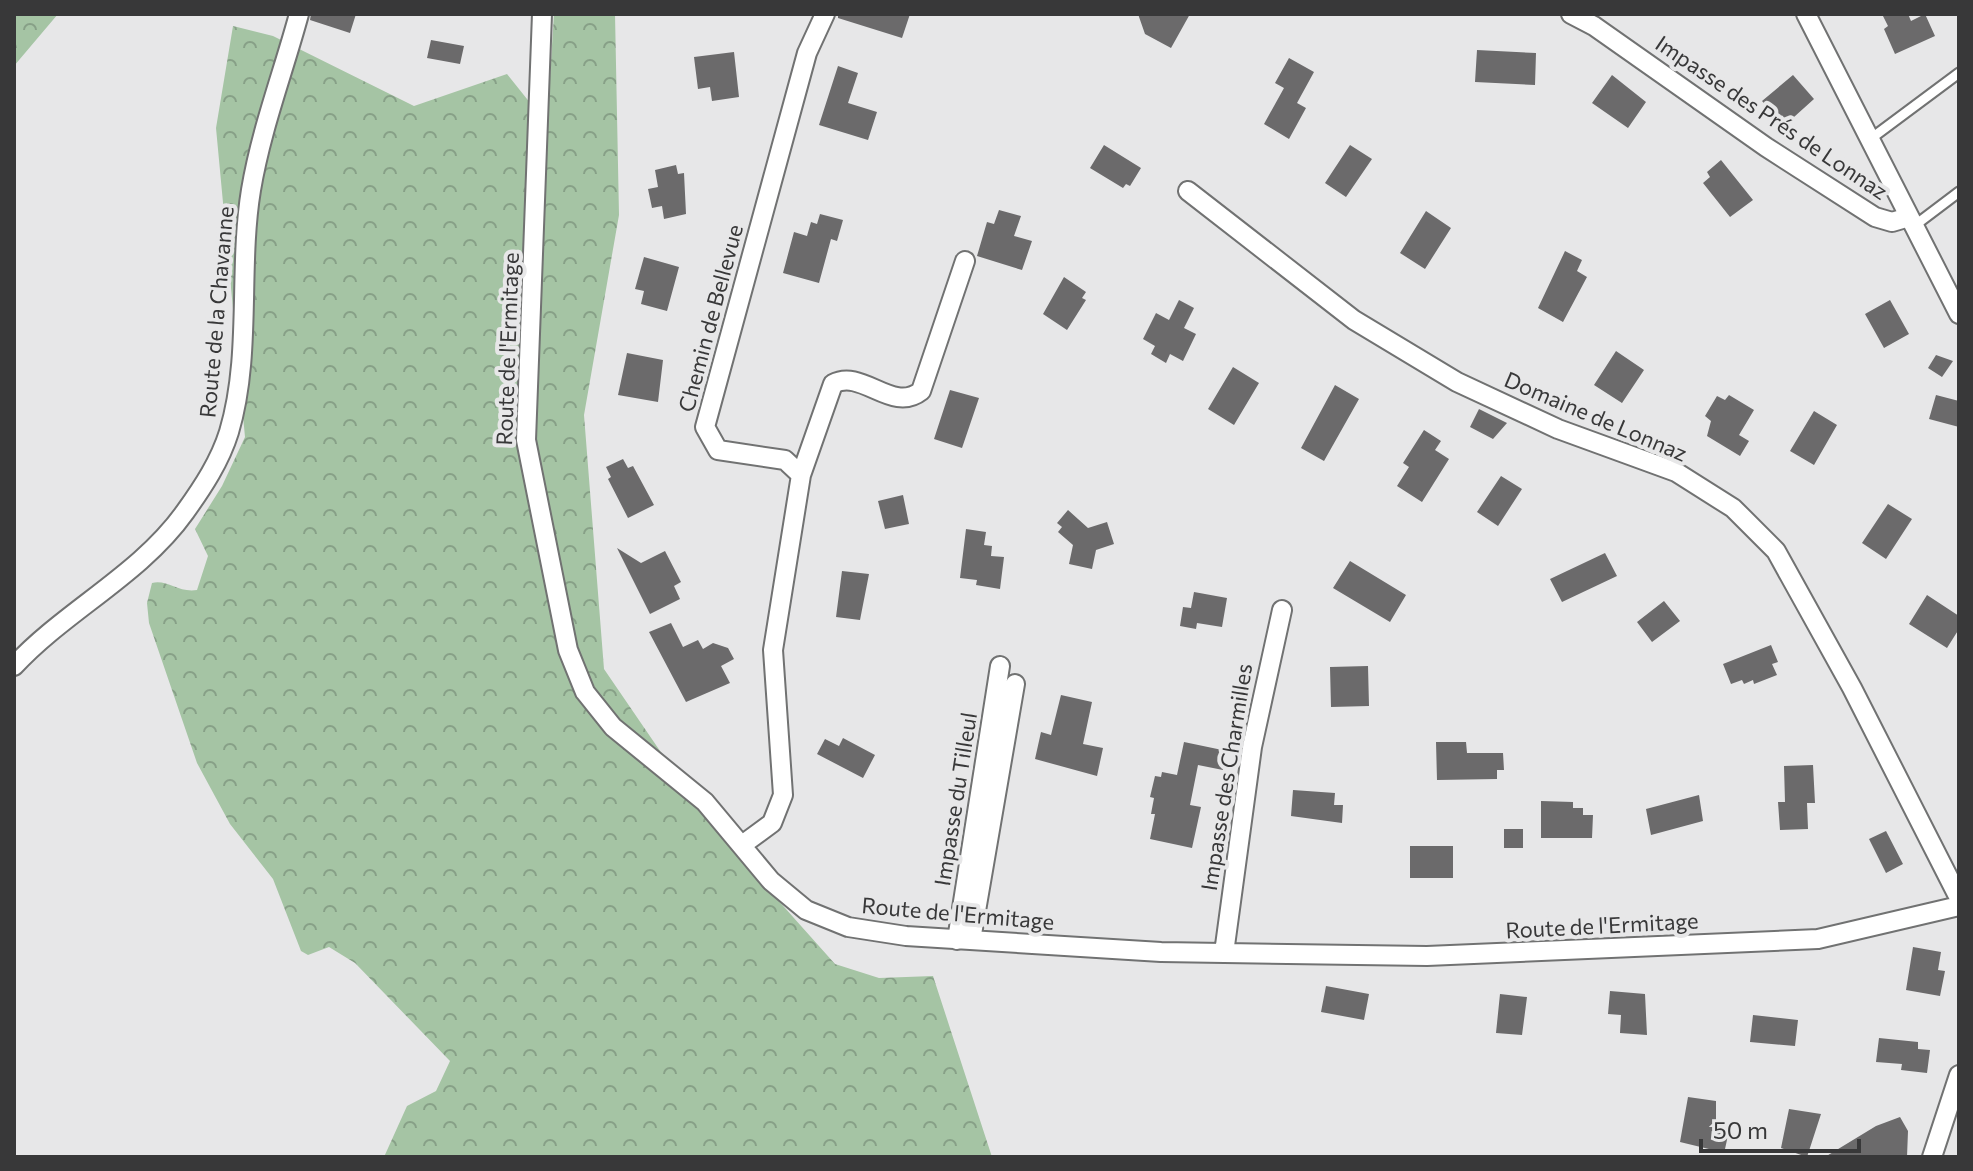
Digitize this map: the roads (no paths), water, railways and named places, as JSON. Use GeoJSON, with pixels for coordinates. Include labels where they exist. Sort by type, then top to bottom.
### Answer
{"type":"FeatureCollection","features":[{"type":"Feature","properties":{"kind":"street","name":"Route de la Chavanne"},"geometry":{"type":"LineString","coordinates":[[14,666],[152,550],[183,515],[212,472],[228,433],[237,393],[251,190],[266,125],[299,14]]}},
{"type":"Feature","properties":{"kind":"street","name":"Route de l'Ermitage"},"geometry":{"type":"LineString","coordinates":[[542,14],[525,426],[530,469],[552,564],[562,628],[575,671],[598,710],[613,727],[705,802],[782,892],[819,917],[874,932],[964,940],[1224,953],[1483,955],[1798,941],[1865,931],[1959,906]]}},
{"type":"Feature","properties":{"kind":"street","name":"Chemin de Bellevue"},"geometry":{"type":"LineString","coordinates":[[801,475],[785,460],[718,450],[705,427],[807,53],[825,14]]}},
{"type":"Feature","properties":{"kind":"street","name":"Impasse des Prés de Lonnaz"},"geometry":{"type":"LineString","coordinates":[[1571,14],[1594,26],[1766,147],[1875,217],[1892,222],[1911,222]]}},
{"type":"Feature","properties":{"kind":"street"},"geometry":{"type":"LineString","coordinates":[[1806,14],[1959,314]]}},
{"type":"Feature","properties":{"kind":"street","name":"Domaine de Lonnaz"},"geometry":{"type":"LineString","coordinates":[[1188,191],[1354,320],[1457,382],[1558,429],[1676,472],[1733,508],[1776,551],[1860,702],[1959,898]]}},
{"type":"Feature","properties":{"kind":"street"},"geometry":{"type":"LineString","coordinates":[[742,845],[772,823],[783,795],[773,650],[801,475],[833,384],[851,380],[899,398],[912,397],[921,391],[965,261]]}},
{"type":"Feature","properties":{"kind":"street","name":"Impasse des Charmilles"},"geometry":{"type":"LineString","coordinates":[[1224,953],[1252,747],[1282,610]]}},
{"type":"Feature","properties":{"kind":"street","name":"Impasse du Tilleul"},"geometry":{"type":"LineString","coordinates":[[964,940],[1000,666]]}},
{"type":"Feature","properties":{"kind":"street"},"geometry":{"type":"LineString","coordinates":[[964,940],[1015,684]]}},
{"type":"Feature","properties":{"kind":"street"},"geometry":{"type":"LineString","coordinates":[[1932,1157],[1959,1075]]}},
{"type":"Feature","properties":{"kind":"lane"},"geometry":{"type":"LineString","coordinates":[[1869,140],[1959,73]]}},
{"type":"Feature","properties":{"kind":"lane"},"geometry":{"type":"LineString","coordinates":[[1911,222],[1959,192]]}}]}
